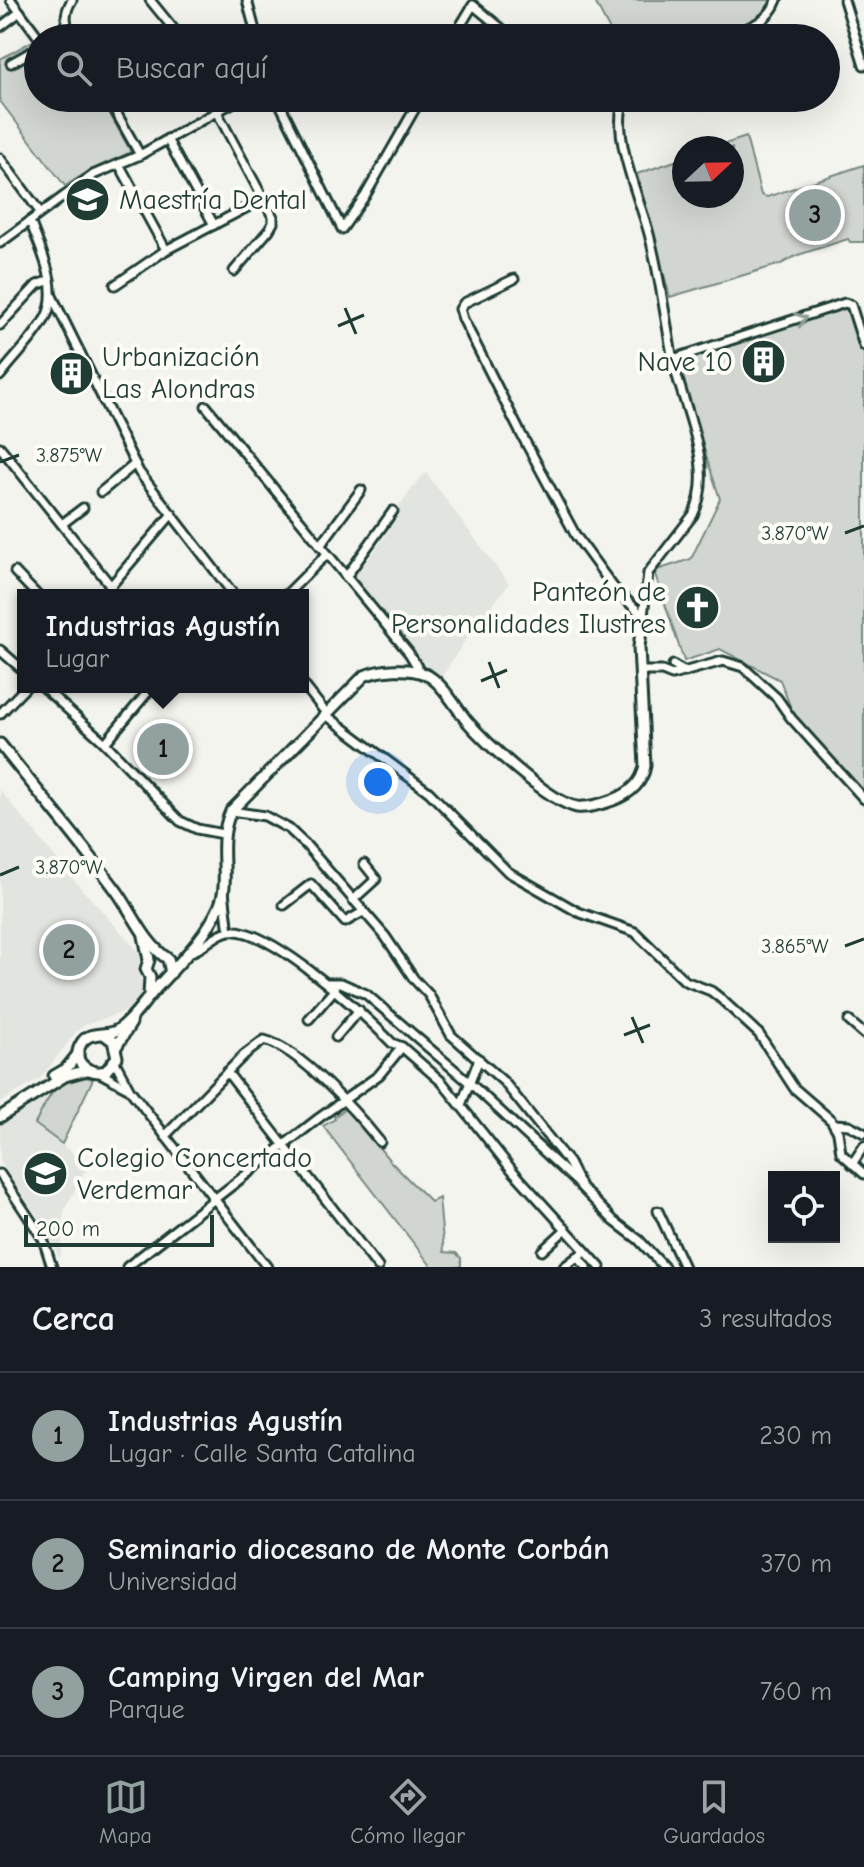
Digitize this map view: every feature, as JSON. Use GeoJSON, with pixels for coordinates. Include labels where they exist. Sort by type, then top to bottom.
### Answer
{"type":"FeatureCollection","features":[{"type":"Feature","properties":{"kind":"main road"},"geometry":{"type":"LineString","coordinates":[[0,1117],[65,1076],[87,1070],[100,1073],[115,1062],[116,1047],[134,1016],[189,954],[216,912],[223,888],[223,834],[231,811],[364,676],[405,671],[431,678],[488,744],[566,804],[583,807],[607,802],[635,787],[644,773],[645,754],[639,647],[643,616]]}},
{"type":"Feature","properties":{"kind":"main road"},"geometry":{"type":"LineString","coordinates":[[0,744],[114,887],[143,933],[164,956],[167,976]]}},
{"type":"Feature","properties":{"kind":"main road"},"geometry":{"type":"LineString","coordinates":[[143,933],[149,960],[146,966],[150,977],[149,996]]}},
{"type":"Feature","properties":{"kind":"main road"},"geometry":{"type":"LineString","coordinates":[[149,960],[189,954]]}},
{"type":"Feature","properties":{"kind":"main road"},"geometry":{"type":"LineString","coordinates":[[150,977],[167,976]]}},
{"type":"Feature","properties":{"kind":"main road"},"geometry":{"type":"LineString","coordinates":[[0,1110],[66,1069],[86,1037],[114,1033],[134,1016]]}},
{"type":"Feature","properties":{"kind":"main road"},"geometry":{"type":"LineString","coordinates":[[105,1035],[116,1047]]}},
{"type":"Feature","properties":{"kind":"main road"},"geometry":{"type":"LineString","coordinates":[[78,1054],[87,1070]]}},
{"type":"Feature","properties":{"kind":"street"},"geometry":{"type":"LineString","coordinates":[[11,0],[29,24]]}},
{"type":"Feature","properties":{"kind":"street"},"geometry":{"type":"LineString","coordinates":[[68,24],[65,15],[72,0]]}},
{"type":"Feature","properties":{"kind":"street"},"geometry":{"type":"LineString","coordinates":[[150,0],[170,24]]}},
{"type":"Feature","properties":{"kind":"street"},"geometry":{"type":"LineString","coordinates":[[247,0],[253,24]]}},
{"type":"Feature","properties":{"kind":"street"},"geometry":{"type":"LineString","coordinates":[[755,24],[772,12],[777,0]]}},
{"type":"Feature","properties":{"kind":"street"},"geometry":{"type":"LineString","coordinates":[[844,0],[864,65]]}},
{"type":"Feature","properties":{"kind":"street"},"geometry":{"type":"LineString","coordinates":[[461,24],[473,5],[496,24]]}},
{"type":"Feature","properties":{"kind":"street"},"geometry":{"type":"LineString","coordinates":[[0,27],[20,12]]}},
{"type":"Feature","properties":{"kind":"street"},"geometry":{"type":"LineString","coordinates":[[11,63],[24,56]]}},
{"type":"Feature","properties":{"kind":"street"},"geometry":{"type":"LineString","coordinates":[[116,112],[140,155]]}},
{"type":"Feature","properties":{"kind":"street"},"geometry":{"type":"LineString","coordinates":[[0,243],[93,175],[140,155],[217,112],[273,223],[234,271]]}},
{"type":"Feature","properties":{"kind":"street"},"geometry":{"type":"LineString","coordinates":[[284,112],[342,229],[365,196],[413,112]]}},
{"type":"Feature","properties":{"kind":"street"},"geometry":{"type":"LineString","coordinates":[[620,112],[621,129],[651,240],[673,359],[696,441],[700,496],[686,526],[648,573],[643,616]]}},
{"type":"Feature","properties":{"kind":"street"},"geometry":{"type":"LineString","coordinates":[[167,139],[214,225]]}},
{"type":"Feature","properties":{"kind":"street"},"geometry":{"type":"LineString","coordinates":[[0,158],[40,212]]}},
{"type":"Feature","properties":{"kind":"street"},"geometry":{"type":"LineString","coordinates":[[119,164],[166,250]]}},
{"type":"Feature","properties":{"kind":"street"},"geometry":{"type":"LineString","coordinates":[[115,285],[166,250],[263,199]]}},
{"type":"Feature","properties":{"kind":"street"},"geometry":{"type":"LineString","coordinates":[[30,221],[50,280],[52,296],[135,464],[229,589]]}},
{"type":"Feature","properties":{"kind":"street"},"geometry":{"type":"LineString","coordinates":[[514,279],[469,299],[460,309],[463,319],[576,536],[614,588],[643,616]]}},
{"type":"Feature","properties":{"kind":"street"},"geometry":{"type":"LineString","coordinates":[[0,325],[37,285],[50,280]]}},
{"type":"Feature","properties":{"kind":"street"},"geometry":{"type":"LineString","coordinates":[[0,376],[47,316],[52,296]]}},
{"type":"Feature","properties":{"kind":"street"},"geometry":{"type":"LineString","coordinates":[[673,359],[845,303],[851,305],[864,346]]}},
{"type":"Feature","properties":{"kind":"street"},"geometry":{"type":"LineString","coordinates":[[47,316],[62,318]]}},
{"type":"Feature","properties":{"kind":"street"},"geometry":{"type":"LineString","coordinates":[[206,406],[409,653],[421,673]]}},
{"type":"Feature","properties":{"kind":"street"},"geometry":{"type":"LineString","coordinates":[[0,447],[111,586]]}},
{"type":"Feature","properties":{"kind":"street"},"geometry":{"type":"LineString","coordinates":[[101,492],[135,464]]}},
{"type":"Feature","properties":{"kind":"street"},"geometry":{"type":"LineString","coordinates":[[320,546],[361,490]]}},
{"type":"Feature","properties":{"kind":"street"},"geometry":{"type":"LineString","coordinates":[[62,524],[83,508]]}},
{"type":"Feature","properties":{"kind":"street"},"geometry":{"type":"LineString","coordinates":[[346,577],[393,511]]}},
{"type":"Feature","properties":{"kind":"street"},"geometry":{"type":"LineString","coordinates":[[108,589],[172,514]]}},
{"type":"Feature","properties":{"kind":"street"},"geometry":{"type":"LineString","coordinates":[[292,589],[327,554]]}},
{"type":"Feature","properties":{"kind":"street"},"geometry":{"type":"LineString","coordinates":[[15,572],[31,589]]}},
{"type":"Feature","properties":{"kind":"street"},"geometry":{"type":"LineString","coordinates":[[0,650],[17,665]]}},
{"type":"Feature","properties":{"kind":"street"},"geometry":{"type":"LineString","coordinates":[[405,671],[411,661],[409,653]]}},
{"type":"Feature","properties":{"kind":"street"},"geometry":{"type":"LineString","coordinates":[[641,671],[662,671],[672,675],[723,661],[748,670],[777,698],[791,718],[864,799]]}},
{"type":"Feature","properties":{"kind":"street"},"geometry":{"type":"LineString","coordinates":[[673,665],[685,672]]}},
{"type":"Feature","properties":{"kind":"street"},"geometry":{"type":"LineString","coordinates":[[309,692],[326,714],[429,792],[508,872],[578,912],[635,932],[685,981],[711,991],[771,1050],[794,1088],[835,1124],[841,1153],[864,1174]]}},
{"type":"Feature","properties":{"kind":"street"},"geometry":{"type":"LineString","coordinates":[[0,714],[20,693]]}},
{"type":"Feature","properties":{"kind":"street"},"geometry":{"type":"LineString","coordinates":[[50,693],[105,743],[180,821],[197,829],[223,834]]}},
{"type":"Feature","properties":{"kind":"street"},"geometry":{"type":"LineString","coordinates":[[105,743],[147,693]]}},
{"type":"Feature","properties":{"kind":"street"},"geometry":{"type":"LineString","coordinates":[[231,811],[265,816],[289,829],[385,936],[414,979],[429,995],[451,1035],[504,1082],[569,1163],[581,1187]]}},
{"type":"Feature","properties":{"kind":"street"},"geometry":{"type":"LineString","coordinates":[[353,900],[376,879],[364,864]]}},
{"type":"Feature","properties":{"kind":"street"},"geometry":{"type":"LineString","coordinates":[[284,905],[311,884],[345,922],[363,912]]}},
{"type":"Feature","properties":{"kind":"street"},"geometry":{"type":"LineString","coordinates":[[223,888],[226,929]]}},
{"type":"Feature","properties":{"kind":"street"},"geometry":{"type":"LineString","coordinates":[[216,912],[226,929]]}},
{"type":"Feature","properties":{"kind":"street"},"geometry":{"type":"LineString","coordinates":[[208,927],[224,927],[263,940],[332,986],[392,1043],[412,1055],[442,1082],[501,1157],[600,1267]]}},
{"type":"Feature","properties":{"kind":"street"},"geometry":{"type":"LineString","coordinates":[[189,954],[226,929]]}},
{"type":"Feature","properties":{"kind":"street"},"geometry":{"type":"LineString","coordinates":[[309,1019],[332,986],[341,983],[366,994],[471,1084],[664,1267]]}},
{"type":"Feature","properties":{"kind":"street"},"geometry":{"type":"LineString","coordinates":[[336,1037],[359,1010]]}},
{"type":"Feature","properties":{"kind":"street"},"geometry":{"type":"LineString","coordinates":[[849,1021],[864,1034]]}},
{"type":"Feature","properties":{"kind":"street"},"geometry":{"type":"LineString","coordinates":[[165,1136],[227,1072],[264,1040],[281,1047],[345,1100],[380,1142]]}},
{"type":"Feature","properties":{"kind":"street"},"geometry":{"type":"LineString","coordinates":[[412,1055],[422,1042]]}},
{"type":"Feature","properties":{"kind":"street"},"geometry":{"type":"LineString","coordinates":[[127,1267],[283,1145],[379,1075],[402,1047]]}},
{"type":"Feature","properties":{"kind":"street"},"geometry":{"type":"LineString","coordinates":[[461,1105],[479,1059]]}},
{"type":"Feature","properties":{"kind":"street"},"geometry":{"type":"LineString","coordinates":[[115,1062],[130,1090],[267,1267]]}},
{"type":"Feature","properties":{"kind":"street"},"geometry":{"type":"LineString","coordinates":[[227,1072],[378,1267]]}},
{"type":"Feature","properties":{"kind":"street"},"geometry":{"type":"LineString","coordinates":[[100,1073],[130,1090]]}},
{"type":"Feature","properties":{"kind":"street"},"geometry":{"type":"LineString","coordinates":[[835,1124],[849,1125],[864,1133]]}},
{"type":"Feature","properties":{"kind":"street"},"geometry":{"type":"LineString","coordinates":[[852,1164],[864,1146]]}},
{"type":"Feature","properties":{"kind":"street"},"geometry":{"type":"LineString","coordinates":[[0,1174],[43,1239],[52,1267]]}},
{"type":"Feature","properties":{"kind":"street"},"geometry":{"type":"LineString","coordinates":[[658,1211],[684,1267]]}},
{"type":"Feature","properties":{"kind":"street"},"geometry":{"type":"LineString","coordinates":[[542,1251],[566,1229]]}},
{"type":"Feature","properties":{"kind":"street"},"geometry":{"type":"LineString","coordinates":[[564,1267],[585,1251]]}},
{"type":"Feature","properties":{"kind":"street"},"geometry":{"type":"LineString","coordinates":[[577,1257],[587,1267]]}},
{"type":"Feature","properties":{"kind":"shaded area"},"geometry":{"type":"Polygon","coordinates":[[[594,0],[771,0],[760,16],[748,24],[607,24],[594,0]]]}},
{"type":"Feature","properties":{"kind":"shaded area"},"geometry":{"type":"Polygon","coordinates":[[[24,46],[24,112],[109,112],[129,153],[65,186],[0,101],[0,59],[24,46]]]}},
{"type":"Feature","properties":{"kind":"shaded area"},"geometry":{"type":"Polygon","coordinates":[[[744,138],[761,195],[767,197],[864,165],[864,242],[850,242],[848,239],[798,255],[781,264],[670,297],[637,174],[672,162],[672,208],[744,208],[744,138]]]}},
{"type":"Feature","properties":{"kind":"shaded area"},"geometry":{"type":"Polygon","coordinates":[[[848,305],[864,354],[864,794],[794,716],[780,680],[720,649],[684,661],[654,571],[691,559],[720,499],[676,364],[848,305]]]}},
{"type":"Feature","properties":{"kind":"shaded area"},"geometry":{"type":"Polygon","coordinates":[[[426,473],[509,584],[439,681],[350,575],[368,560],[386,535],[396,510],[426,473]]]}},
{"type":"Feature","properties":{"kind":"shaded area"},"geometry":{"type":"Polygon","coordinates":[[[0,790],[80,887],[141,954],[138,967],[144,990],[129,1010],[85,1025],[76,1032],[41,1078],[0,1103],[0,790]]]}},
{"type":"Feature","properties":{"kind":"shaded area"},"geometry":{"type":"Polygon","coordinates":[[[85,1077],[93,1079],[62,1144],[35,1124],[58,1086],[85,1077]]]}},
{"type":"Feature","properties":{"kind":"shaded area","name":"Colegio Concertado Verdemar"},"geometry":{"type":"Polygon","coordinates":[[[49,1097],[35,1124],[88,1165],[64,1211],[61,1256],[58,1258],[39,1219],[0,1162],[0,1125],[42,1098],[49,1097]]]}},
{"type":"Feature","properties":{"kind":"shaded area"},"geometry":{"type":"Polygon","coordinates":[[[345,1109],[431,1202],[439,1198],[444,1252],[456,1253],[461,1258],[461,1267],[432,1267],[323,1126],[345,1109]]]}},
{"type":"Feature","properties":{"kind":"place","name":"Maestría Dental"},"geometry":{"type":"Point","coordinates":[88,200]}},
{"type":"Feature","properties":{"kind":"place","name":"Camping Virgen del Mar"},"geometry":{"type":"Point","coordinates":[815,215]}},
{"type":"Feature","properties":{"kind":"place","name":"Nave 10"},"geometry":{"type":"Point","coordinates":[764,362]}},
{"type":"Feature","properties":{"kind":"place","name":"Urbanización Las Alondras"},"geometry":{"type":"Point","coordinates":[71,373]}},
{"type":"Feature","properties":{"kind":"place","name":"Panteón de Personalidades Ilustres"},"geometry":{"type":"Point","coordinates":[697,608]}},
{"type":"Feature","properties":{"kind":"place","name":"Industrias Agustín"},"geometry":{"type":"Point","coordinates":[163,749]}},
{"type":"Feature","properties":{"kind":"place","name":"Seminario diocesano de Monte Corbán"},"geometry":{"type":"Point","coordinates":[69,950]}},
{"type":"Feature","properties":{"kind":"place","name":"Colegio Concertado Verdemar"},"geometry":{"type":"Point","coordinates":[46,1174]}}]}
